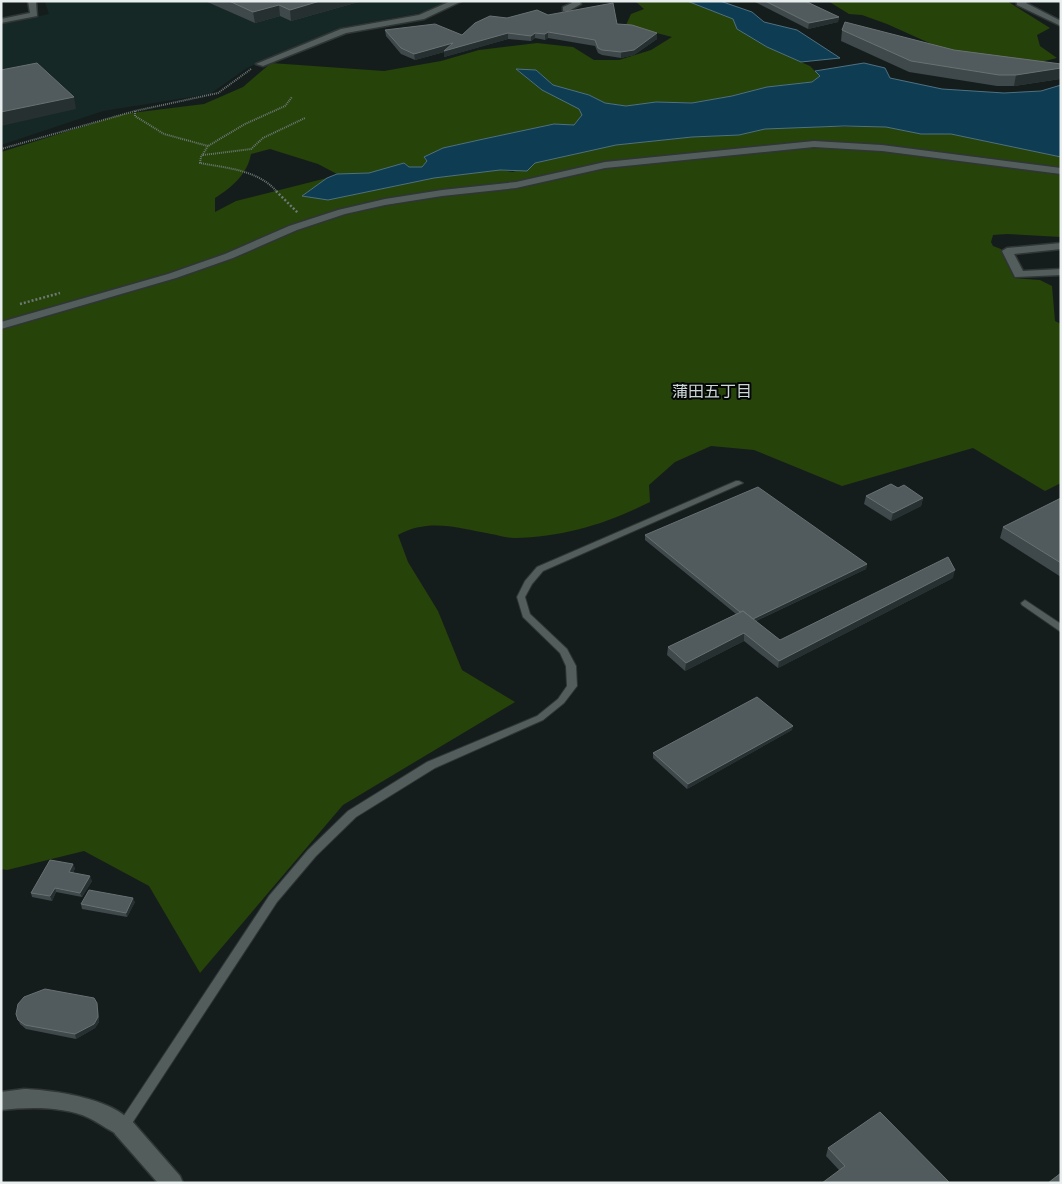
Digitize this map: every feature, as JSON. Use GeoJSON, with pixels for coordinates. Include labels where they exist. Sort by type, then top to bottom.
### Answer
{"type":"FeatureCollection","features":[{"type":"Feature","properties":{"kind":"street"},"geometry":{"type":"LineString","coordinates":[[1,21],[34,14],[32,1]]}},
{"type":"Feature","properties":{"kind":"street"},"geometry":{"type":"LineString","coordinates":[[260,64],[312,46],[344,31],[421,17],[458,1]]}},
{"type":"Feature","properties":{"kind":"street"},"geometry":{"type":"LineString","coordinates":[[566,9],[574,7],[577,4],[574,1]]}},
{"type":"Feature","properties":{"kind":"street"},"geometry":{"type":"LineString","coordinates":[[1025,1],[1020,3],[1061,24]]}},
{"type":"Feature","properties":{"kind":"street"},"geometry":{"type":"LineString","coordinates":[[1,326],[172,276],[230,256],[293,228],[342,212],[385,202],[442,193],[516,185],[606,164],[814,144],[882,148],[998,161],[1061,171]]}},
{"type":"Feature","properties":{"kind":"street"},"geometry":{"type":"LineString","coordinates":[[1061,246],[1007,251],[1020,275],[1061,272]]}},
{"type":"Feature","properties":{"kind":"street"},"geometry":{"type":"LineString","coordinates":[[1,1101],[17,1098],[55,1101],[96,1111],[123,1127],[172,1183]]}},
{"type":"Feature","properties":{"kind":"lane"},"geometry":{"type":"LineString","coordinates":[[123,1127],[273,899],[312,853],[352,814],[431,765],[540,718],[562,701],[572,686],[571,666],[564,651],[526,615],[521,598],[528,582],[540,569],[739,483]]}},
{"type":"Feature","properties":{"kind":"lane"},"geometry":{"type":"LineString","coordinates":[[1025,603],[1061,629]]}},
{"type":"Feature","properties":{"kind":"path"},"geometry":{"type":"LineString","coordinates":[[1,149],[135,111],[218,93],[260,64]]}},
{"type":"Feature","properties":{"kind":"path"},"geometry":{"type":"LineString","coordinates":[[292,96],[285,106],[245,124],[208,146],[202,155],[200,163],[238,170],[268,181],[283,200],[300,215]]}},
{"type":"Feature","properties":{"kind":"path"},"geometry":{"type":"LineString","coordinates":[[135,111],[135,116],[164,134],[208,146]]}},
{"type":"Feature","properties":{"kind":"path"},"geometry":{"type":"LineString","coordinates":[[202,155],[251,149],[256,141],[305,118]]}},
{"type":"Feature","properties":{"kind":"shaded area"},"geometry":{"type":"Polygon","coordinates":[[[453,1],[425,12],[344,27],[247,68],[210,94],[103,111],[1,145],[1,24],[49,14],[45,2],[453,1]]]}},
{"type":"Feature","properties":{"kind":"green space"},"geometry":{"type":"Polygon","coordinates":[[[635,1],[687,1],[733,19],[767,47],[810,66],[820,76],[812,82],[767,87],[692,103],[656,102],[626,106],[605,103],[589,95],[553,85],[536,70],[517,70],[542,90],[580,109],[582,115],[574,125],[554,124],[443,148],[424,158],[427,161],[422,167],[409,167],[404,163],[369,173],[337,174],[318,164],[270,149],[251,154],[246,168],[238,180],[215,198],[215,212],[236,201],[327,178],[303,196],[328,200],[434,178],[500,170],[513,172],[535,163],[616,145],[692,137],[739,135],[765,129],[792,127],[886,127],[921,134],[951,134],[1061,157],[1061,237],[993,235],[991,242],[993,246],[1001,249],[1014,278],[1040,280],[1052,286],[1055,321],[1061,324],[1061,483],[1045,491],[973,448],[842,486],[754,450],[711,446],[675,462],[649,485],[650,502],[617,517],[584,528],[550,535],[514,538],[444,526],[421,527],[410,530],[398,535],[408,562],[438,611],[462,670],[515,702],[343,805],[200,973],[149,886],[84,851],[7,870],[1,869],[1,152],[123,114],[204,104],[243,87],[271,63],[384,71],[441,61],[479,50],[537,43],[573,47],[594,60],[619,60],[651,50],[672,37],[626,25],[631,14],[644,9],[635,1]]]}},
{"type":"Feature","properties":{"kind":"green space"},"geometry":{"type":"Polygon","coordinates":[[[828,1],[1007,1],[1050,28],[1037,35],[1040,46],[1057,58],[1024,66],[947,51],[887,24],[862,15],[849,14],[828,1]]]}},
{"type":"Feature","properties":{"kind":"water"},"geometry":{"type":"Polygon","coordinates":[[[687,1],[720,1],[752,12],[764,22],[797,30],[840,58],[801,62],[767,47],[737,29],[733,19],[687,1]]]}},
{"type":"Feature","properties":{"kind":"water"},"geometry":{"type":"Polygon","coordinates":[[[864,63],[885,68],[890,78],[942,89],[1004,93],[1041,91],[1061,85],[1061,157],[951,134],[921,134],[886,127],[844,126],[765,129],[739,135],[692,137],[616,145],[535,163],[527,171],[500,170],[434,178],[328,200],[302,196],[327,178],[337,174],[369,173],[404,163],[409,167],[422,167],[427,161],[424,157],[443,148],[554,124],[574,125],[582,115],[579,109],[542,90],[516,69],[536,70],[553,85],[589,95],[605,103],[626,106],[656,102],[692,103],[767,87],[812,82],[820,76],[815,71],[864,63]]]}},
{"type":"Feature","properties":{"kind":"building"},"geometry":{"type":"Polygon","coordinates":[[[229,1],[320,1],[290,10],[279,5],[253,12],[229,1]]]}},
{"type":"Feature","properties":{"kind":"building"},"geometry":{"type":"Polygon","coordinates":[[[765,1],[805,1],[839,17],[809,23],[765,1]]]}},
{"type":"Feature","properties":{"kind":"building"},"geometry":{"type":"Polygon","coordinates":[[[613,3],[617,24],[632,25],[657,33],[634,50],[621,52],[602,50],[598,48],[595,40],[548,32],[545,34],[535,33],[531,36],[508,33],[444,51],[453,43],[414,54],[401,48],[385,30],[435,24],[462,35],[475,23],[490,16],[507,18],[537,10],[548,15],[613,3]]]}},
{"type":"Feature","properties":{"kind":"building"},"geometry":{"type":"Polygon","coordinates":[[[845,22],[954,50],[1061,64],[1061,68],[1016,75],[999,75],[911,61],[842,30],[845,22]]]}},
{"type":"Feature","properties":{"kind":"building"},"geometry":{"type":"Polygon","coordinates":[[[37,63],[74,97],[1,112],[1,70],[37,63]]]}},
{"type":"Feature","properties":{"kind":"building"},"geometry":{"type":"Polygon","coordinates":[[[891,484],[898,488],[904,485],[923,498],[893,513],[866,496],[891,484]]]}},
{"type":"Feature","properties":{"kind":"building"},"geometry":{"type":"Polygon","coordinates":[[[758,487],[867,564],[753,619],[743,611],[740,612],[645,535],[758,487]]]}},
{"type":"Feature","properties":{"kind":"building"},"geometry":{"type":"Polygon","coordinates":[[[1061,498],[1061,563],[1003,527],[1061,498]]]}},
{"type":"Feature","properties":{"kind":"building"},"geometry":{"type":"Polygon","coordinates":[[[948,557],[955,570],[779,661],[744,633],[686,663],[668,647],[743,611],[780,640],[948,557]]]}},
{"type":"Feature","properties":{"kind":"building"},"geometry":{"type":"Polygon","coordinates":[[[757,697],[793,726],[688,784],[653,753],[757,697]]]}},
{"type":"Feature","properties":{"kind":"building"},"geometry":{"type":"Polygon","coordinates":[[[50,860],[73,864],[69,872],[90,876],[80,893],[55,888],[50,896],[31,893],[50,860]]]}},
{"type":"Feature","properties":{"kind":"building"},"geometry":{"type":"Polygon","coordinates":[[[89,890],[133,898],[126,913],[81,904],[89,890]]]}},
{"type":"Feature","properties":{"kind":"building"},"geometry":{"type":"Polygon","coordinates":[[[45,989],[94,998],[97,1003],[98,1017],[94,1024],[75,1034],[25,1025],[18,1020],[16,1014],[18,1004],[24,997],[45,989]]]}},
{"type":"Feature","properties":{"kind":"building"},"geometry":{"type":"Polygon","coordinates":[[[880,1112],[950,1183],[822,1183],[845,1166],[828,1148],[880,1112]]]}},
{"type":"Feature","properties":{"kind":"building"},"geometry":{"type":"Polygon","coordinates":[[[1061,1173],[1061,1183],[1048,1183],[1061,1173]]]}},
{"type":"Feature","properties":{"kind":"district","name":"蒲田五丁目"},"geometry":{"type":"Point","coordinates":[712,391]}}]}
